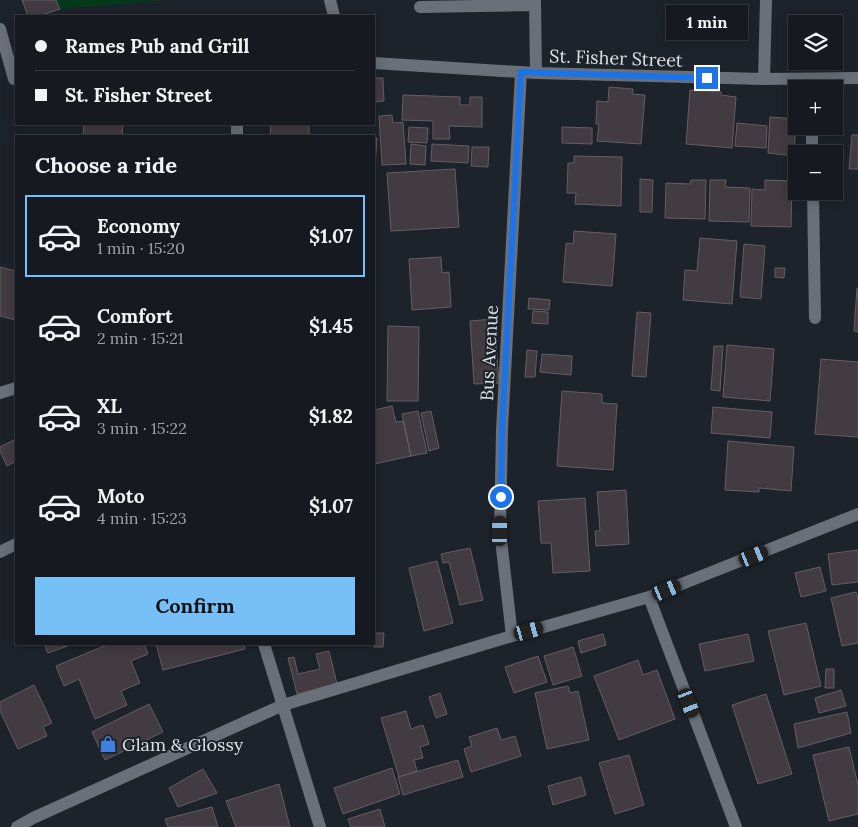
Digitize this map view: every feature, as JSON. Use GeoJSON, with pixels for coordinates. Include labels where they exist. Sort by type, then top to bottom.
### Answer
{"type":"FeatureCollection","features":[{"type":"Feature","properties":{"kind":"street"},"geometry":{"type":"LineString","coordinates":[[330,0],[334,15]]}},
{"type":"Feature","properties":{"kind":"street"},"geometry":{"type":"LineString","coordinates":[[764,80],[766,0]]}},
{"type":"Feature","properties":{"kind":"street"},"geometry":{"type":"LineString","coordinates":[[420,7],[534,2],[536,73]]}},
{"type":"Feature","properties":{"kind":"street"},"geometry":{"type":"LineString","coordinates":[[0,29],[15,79],[0,76]]}},
{"type":"Feature","properties":{"kind":"street","name":"St. Fisher Street"},"geometry":{"type":"LineString","coordinates":[[375,63],[536,73],[788,82]]}},
{"type":"Feature","properties":{"kind":"street","name":"Bus Avenue"},"geometry":{"type":"LineString","coordinates":[[512,636],[500,531],[502,430],[521,72]]}},
{"type":"Feature","properties":{"kind":"street","name":"St. Fisher Street"},"geometry":{"type":"LineString","coordinates":[[839,80],[858,78]]}},
{"type":"Feature","properties":{"kind":"street"},"geometry":{"type":"LineString","coordinates":[[813,200],[815,318]]}},
{"type":"Feature","properties":{"kind":"street"},"geometry":{"type":"LineString","coordinates":[[0,393],[15,388]]}},
{"type":"Feature","properties":{"kind":"street"},"geometry":{"type":"LineString","coordinates":[[17,827],[33,818],[283,705],[512,636],[649,598],[858,514]]}},
{"type":"Feature","properties":{"kind":"street"},"geometry":{"type":"LineString","coordinates":[[0,552],[15,544]]}},
{"type":"Feature","properties":{"kind":"street"},"geometry":{"type":"LineString","coordinates":[[649,598],[736,827]]}},
{"type":"Feature","properties":{"kind":"street"},"geometry":{"type":"LineString","coordinates":[[264,645],[320,827]]}},
{"type":"Feature","properties":{"kind":"green space"},"geometry":{"type":"Polygon","coordinates":[[[56,0],[168,0],[60,9],[56,0]]]}},
{"type":"Feature","properties":{"kind":"building"},"geometry":{"type":"Polygon","coordinates":[[[22,0],[56,0],[60,9],[42,15],[28,15],[22,0]]]}},
{"type":"Feature","properties":{"kind":"building"},"geometry":{"type":"Polygon","coordinates":[[[375,78],[383,78],[384,101],[375,102],[375,78]]]}},
{"type":"Feature","properties":{"kind":"building"},"geometry":{"type":"Polygon","coordinates":[[[609,87],[633,89],[632,94],[645,95],[641,144],[597,141],[599,124],[596,124],[597,101],[608,102],[609,87]]]}},
{"type":"Feature","properties":{"kind":"building"},"geometry":{"type":"Polygon","coordinates":[[[690,90],[721,92],[721,95],[736,97],[732,148],[686,144],[690,90]]]}},
{"type":"Feature","properties":{"kind":"building"},"geometry":{"type":"Polygon","coordinates":[[[403,95],[460,97],[460,105],[470,105],[470,97],[482,97],[482,127],[449,126],[450,139],[433,139],[433,121],[402,120],[403,95]]]}},
{"type":"Feature","properties":{"kind":"building"},"geometry":{"type":"Polygon","coordinates":[[[392,115],[393,123],[403,122],[406,164],[382,165],[379,116],[392,115]]]}},
{"type":"Feature","properties":{"kind":"building"},"geometry":{"type":"Polygon","coordinates":[[[770,117],[788,118],[788,135],[795,135],[795,145],[788,145],[788,155],[768,153],[770,117]]]}},
{"type":"Feature","properties":{"kind":"building"},"geometry":{"type":"Polygon","coordinates":[[[737,123],[767,126],[766,148],[735,146],[737,123]]]}},
{"type":"Feature","properties":{"kind":"building"},"geometry":{"type":"Polygon","coordinates":[[[84,125],[123,125],[122,135],[83,135],[84,125]]]}},
{"type":"Feature","properties":{"kind":"building"},"geometry":{"type":"Polygon","coordinates":[[[271,125],[309,125],[309,135],[270,135],[271,125]]]}},
{"type":"Feature","properties":{"kind":"building"},"geometry":{"type":"Polygon","coordinates":[[[409,127],[428,128],[427,143],[408,142],[409,127]]]}},
{"type":"Feature","properties":{"kind":"building"},"geometry":{"type":"Polygon","coordinates":[[[562,127],[592,128],[592,144],[562,143],[562,127]]]}},
{"type":"Feature","properties":{"kind":"building"},"geometry":{"type":"Polygon","coordinates":[[[852,135],[858,135],[858,169],[849,169],[852,135]]]}},
{"type":"Feature","properties":{"kind":"building"},"geometry":{"type":"Polygon","coordinates":[[[375,138],[377,138],[375,167],[375,138]]]}},
{"type":"Feature","properties":{"kind":"building"},"geometry":{"type":"Polygon","coordinates":[[[411,144],[426,146],[425,165],[410,164],[411,144]]]}},
{"type":"Feature","properties":{"kind":"building"},"geometry":{"type":"Polygon","coordinates":[[[432,144],[469,146],[468,163],[431,161],[432,144]]]}},
{"type":"Feature","properties":{"kind":"building"},"geometry":{"type":"Polygon","coordinates":[[[472,147],[489,147],[488,167],[471,166],[472,147]]]}},
{"type":"Feature","properties":{"kind":"building"},"geometry":{"type":"Polygon","coordinates":[[[574,156],[622,157],[621,206],[575,204],[576,193],[567,193],[568,163],[574,163],[574,156]]]}},
{"type":"Feature","properties":{"kind":"building"},"geometry":{"type":"Polygon","coordinates":[[[455,169],[459,227],[391,231],[387,173],[455,169]]]}},
{"type":"Feature","properties":{"kind":"building"},"geometry":{"type":"Polygon","coordinates":[[[640,179],[653,180],[652,212],[640,212],[640,179]]]}},
{"type":"Feature","properties":{"kind":"building"},"geometry":{"type":"Polygon","coordinates":[[[691,180],[706,180],[705,219],[665,218],[666,183],[690,184],[691,180]]]}},
{"type":"Feature","properties":{"kind":"building"},"geometry":{"type":"Polygon","coordinates":[[[710,180],[726,180],[725,187],[750,188],[749,222],[709,221],[710,180]]]}},
{"type":"Feature","properties":{"kind":"building"},"geometry":{"type":"Polygon","coordinates":[[[765,180],[788,181],[788,200],[792,200],[791,227],[751,226],[752,189],[765,190],[765,180]]]}},
{"type":"Feature","properties":{"kind":"building"},"geometry":{"type":"Polygon","coordinates":[[[574,231],[616,234],[612,286],[563,282],[566,243],[573,244],[574,231]]]}},
{"type":"Feature","properties":{"kind":"building"},"geometry":{"type":"Polygon","coordinates":[[[700,238],[737,241],[732,304],[683,300],[685,270],[697,271],[700,238]]]}},
{"type":"Feature","properties":{"kind":"building"},"geometry":{"type":"Polygon","coordinates":[[[744,244],[765,246],[761,299],[740,297],[744,244]]]}},
{"type":"Feature","properties":{"kind":"building"},"geometry":{"type":"Polygon","coordinates":[[[441,257],[442,273],[449,272],[451,307],[412,310],[409,259],[441,257]]]}},
{"type":"Feature","properties":{"kind":"building"},"geometry":{"type":"Polygon","coordinates":[[[0,267],[15,271],[15,320],[0,316],[0,267]]]}},
{"type":"Feature","properties":{"kind":"building"},"geometry":{"type":"Polygon","coordinates":[[[775,268],[785,268],[784,278],[775,277],[775,268]]]}},
{"type":"Feature","properties":{"kind":"building"},"geometry":{"type":"Polygon","coordinates":[[[858,288],[858,332],[854,331],[858,288]]]}},
{"type":"Feature","properties":{"kind":"building"},"geometry":{"type":"Polygon","coordinates":[[[529,298],[550,300],[549,310],[528,309],[529,298]]]}},
{"type":"Feature","properties":{"kind":"building"},"geometry":{"type":"Polygon","coordinates":[[[533,311],[548,312],[548,324],[532,323],[533,311]]]}},
{"type":"Feature","properties":{"kind":"building"},"geometry":{"type":"Polygon","coordinates":[[[637,312],[651,313],[646,377],[632,376],[637,312]]]}},
{"type":"Feature","properties":{"kind":"building"},"geometry":{"type":"Polygon","coordinates":[[[494,319],[499,383],[474,384],[470,321],[494,319]]]}},
{"type":"Feature","properties":{"kind":"building"},"geometry":{"type":"Polygon","coordinates":[[[388,326],[419,327],[418,401],[387,401],[388,326]]]}},
{"type":"Feature","properties":{"kind":"building"},"geometry":{"type":"Polygon","coordinates":[[[727,345],[774,349],[770,401],[723,397],[727,345]]]}},
{"type":"Feature","properties":{"kind":"building"},"geometry":{"type":"Polygon","coordinates":[[[714,346],[723,346],[720,391],[711,390],[714,346]]]}},
{"type":"Feature","properties":{"kind":"building"},"geometry":{"type":"Polygon","coordinates":[[[527,350],[537,351],[535,377],[525,377],[527,350]]]}},
{"type":"Feature","properties":{"kind":"building"},"geometry":{"type":"Polygon","coordinates":[[[542,354],[572,356],[571,375],[540,372],[542,354]]]}},
{"type":"Feature","properties":{"kind":"building"},"geometry":{"type":"Polygon","coordinates":[[[821,359],[858,362],[858,437],[815,434],[821,359]]]}},
{"type":"Feature","properties":{"kind":"building"},"geometry":{"type":"Polygon","coordinates":[[[562,391],[602,394],[602,403],[617,404],[613,470],[557,466],[562,391]]]}},
{"type":"Feature","properties":{"kind":"building"},"geometry":{"type":"Polygon","coordinates":[[[392,406],[396,422],[403,421],[411,456],[375,464],[375,410],[392,406]]]}},
{"type":"Feature","properties":{"kind":"building"},"geometry":{"type":"Polygon","coordinates":[[[713,407],[772,412],[770,438],[711,433],[713,407]]]}},
{"type":"Feature","properties":{"kind":"building"},"geometry":{"type":"Polygon","coordinates":[[[418,411],[427,453],[411,456],[402,414],[418,411]]]}},
{"type":"Feature","properties":{"kind":"building"},"geometry":{"type":"Polygon","coordinates":[[[431,411],[439,448],[429,451],[421,413],[431,411]]]}},
{"type":"Feature","properties":{"kind":"building"},"geometry":{"type":"Polygon","coordinates":[[[15,440],[15,462],[7,466],[0,447],[15,440]]]}},
{"type":"Feature","properties":{"kind":"building"},"geometry":{"type":"Polygon","coordinates":[[[728,441],[794,447],[791,491],[759,488],[759,492],[725,490],[728,441]]]}},
{"type":"Feature","properties":{"kind":"building"},"geometry":{"type":"Polygon","coordinates":[[[626,490],[629,544],[596,546],[595,531],[600,531],[597,492],[626,490]]]}},
{"type":"Feature","properties":{"kind":"building"},"geometry":{"type":"Polygon","coordinates":[[[585,498],[590,571],[553,573],[551,543],[541,543],[538,501],[585,498]]]}},
{"type":"Feature","properties":{"kind":"building"},"geometry":{"type":"Polygon","coordinates":[[[470,548],[483,600],[460,605],[449,562],[443,563],[441,554],[470,548]]]}},
{"type":"Feature","properties":{"kind":"building"},"geometry":{"type":"Polygon","coordinates":[[[858,550],[858,582],[832,585],[828,554],[858,550]]]}},
{"type":"Feature","properties":{"kind":"building"},"geometry":{"type":"Polygon","coordinates":[[[437,561],[453,623],[424,631],[409,568],[437,561]]]}},
{"type":"Feature","properties":{"kind":"building"},"geometry":{"type":"Polygon","coordinates":[[[820,567],[826,591],[801,597],[795,573],[820,567]]]}},
{"type":"Feature","properties":{"kind":"building"},"geometry":{"type":"Polygon","coordinates":[[[856,592],[858,599],[858,643],[842,646],[831,598],[856,592]]]}},
{"type":"Feature","properties":{"kind":"building"},"geometry":{"type":"Polygon","coordinates":[[[806,623],[821,686],[784,695],[768,631],[806,623]]]}},
{"type":"Feature","properties":{"kind":"building"},"geometry":{"type":"Polygon","coordinates":[[[375,633],[384,633],[383,647],[374,647],[375,633]]]}},
{"type":"Feature","properties":{"kind":"building"},"geometry":{"type":"Polygon","coordinates":[[[603,634],[606,645],[581,653],[578,641],[603,634]]]}},
{"type":"Feature","properties":{"kind":"building"},"geometry":{"type":"Polygon","coordinates":[[[748,634],[754,661],[705,671],[699,644],[748,634]]]}},
{"type":"Feature","properties":{"kind":"building"},"geometry":{"type":"Polygon","coordinates":[[[44,645],[70,645],[48,653],[44,645]]]}},
{"type":"Feature","properties":{"kind":"building"},"geometry":{"type":"Polygon","coordinates":[[[107,645],[144,645],[148,654],[131,661],[140,683],[121,691],[127,705],[95,719],[79,679],[64,686],[56,666],[107,645]]]}},
{"type":"Feature","properties":{"kind":"building"},"geometry":{"type":"Polygon","coordinates":[[[156,645],[244,645],[245,649],[163,670],[156,645]]]}},
{"type":"Feature","properties":{"kind":"building"},"geometry":{"type":"Polygon","coordinates":[[[573,647],[582,676],[553,685],[544,656],[573,647]]]}},
{"type":"Feature","properties":{"kind":"building"},"geometry":{"type":"Polygon","coordinates":[[[329,651],[337,684],[297,694],[288,658],[294,657],[298,674],[320,669],[316,654],[329,651]]]}},
{"type":"Feature","properties":{"kind":"building"},"geometry":{"type":"Polygon","coordinates":[[[538,656],[547,682],[514,693],[505,667],[538,656]]]}},
{"type":"Feature","properties":{"kind":"building"},"geometry":{"type":"Polygon","coordinates":[[[638,660],[643,675],[657,670],[675,719],[619,740],[594,676],[638,660]]]}},
{"type":"Feature","properties":{"kind":"building"},"geometry":{"type":"Polygon","coordinates":[[[826,669],[834,669],[834,688],[825,688],[826,669]]]}},
{"type":"Feature","properties":{"kind":"building"},"geometry":{"type":"Polygon","coordinates":[[[34,685],[52,723],[43,727],[47,736],[18,749],[0,711],[0,702],[34,685]]]}},
{"type":"Feature","properties":{"kind":"building"},"geometry":{"type":"Polygon","coordinates":[[[568,686],[570,693],[578,691],[589,740],[547,749],[535,693],[568,686]]]}},
{"type":"Feature","properties":{"kind":"building"},"geometry":{"type":"Polygon","coordinates":[[[841,690],[846,706],[819,713],[815,698],[841,690]]]}},
{"type":"Feature","properties":{"kind":"building"},"geometry":{"type":"Polygon","coordinates":[[[440,693],[447,714],[436,718],[429,697],[440,693]]]}},
{"type":"Feature","properties":{"kind":"building"},"geometry":{"type":"Polygon","coordinates":[[[766,694],[792,774],[758,784],[732,705],[766,694]]]}},
{"type":"Feature","properties":{"kind":"building"},"geometry":{"type":"Polygon","coordinates":[[[149,704],[163,732],[105,760],[92,732],[149,704]]]}},
{"type":"Feature","properties":{"kind":"building"},"geometry":{"type":"Polygon","coordinates":[[[406,711],[411,729],[423,725],[429,744],[420,747],[423,758],[414,760],[417,771],[399,777],[381,718],[406,711]]]}},
{"type":"Feature","properties":{"kind":"building"},"geometry":{"type":"Polygon","coordinates":[[[847,712],[851,733],[798,748],[794,724],[847,712]]]}},
{"type":"Feature","properties":{"kind":"building"},"geometry":{"type":"Polygon","coordinates":[[[497,728],[501,740],[515,736],[521,756],[471,772],[464,749],[472,746],[469,737],[497,728]]]}},
{"type":"Feature","properties":{"kind":"building"},"geometry":{"type":"Polygon","coordinates":[[[849,747],[858,785],[858,814],[829,821],[813,755],[849,747]]]}},
{"type":"Feature","properties":{"kind":"building"},"geometry":{"type":"Polygon","coordinates":[[[629,755],[644,805],[615,814],[599,763],[629,755]]]}},
{"type":"Feature","properties":{"kind":"building"},"geometry":{"type":"Polygon","coordinates":[[[458,760],[463,777],[403,795],[398,777],[458,760]]]}},
{"type":"Feature","properties":{"kind":"building"},"geometry":{"type":"Polygon","coordinates":[[[392,768],[400,794],[343,814],[334,788],[392,768]]]}},
{"type":"Feature","properties":{"kind":"building"},"geometry":{"type":"Polygon","coordinates":[[[203,769],[217,793],[178,807],[169,788],[203,769]]]}},
{"type":"Feature","properties":{"kind":"building"},"geometry":{"type":"Polygon","coordinates":[[[581,777],[586,795],[553,805],[548,786],[581,777]]]}},
{"type":"Feature","properties":{"kind":"building"},"geometry":{"type":"Polygon","coordinates":[[[279,784],[290,827],[236,827],[226,801],[279,784]]]}},
{"type":"Feature","properties":{"kind":"building"},"geometry":{"type":"Polygon","coordinates":[[[212,807],[218,827],[168,827],[165,819],[212,807]]]}},
{"type":"Feature","properties":{"kind":"building"},"geometry":{"type":"Polygon","coordinates":[[[380,809],[385,827],[351,827],[348,819],[380,809]]]}},
{"type":"Feature","properties":{"kind":"place","name":"Glam & Glossy"},"geometry":{"type":"Point","coordinates":[108,744]}},
{"type":"Feature","properties":{"kind":"route"},"geometry":{"type":"LineString","coordinates":[[501,497],[502,430],[521,72],[707,78]]}}]}
